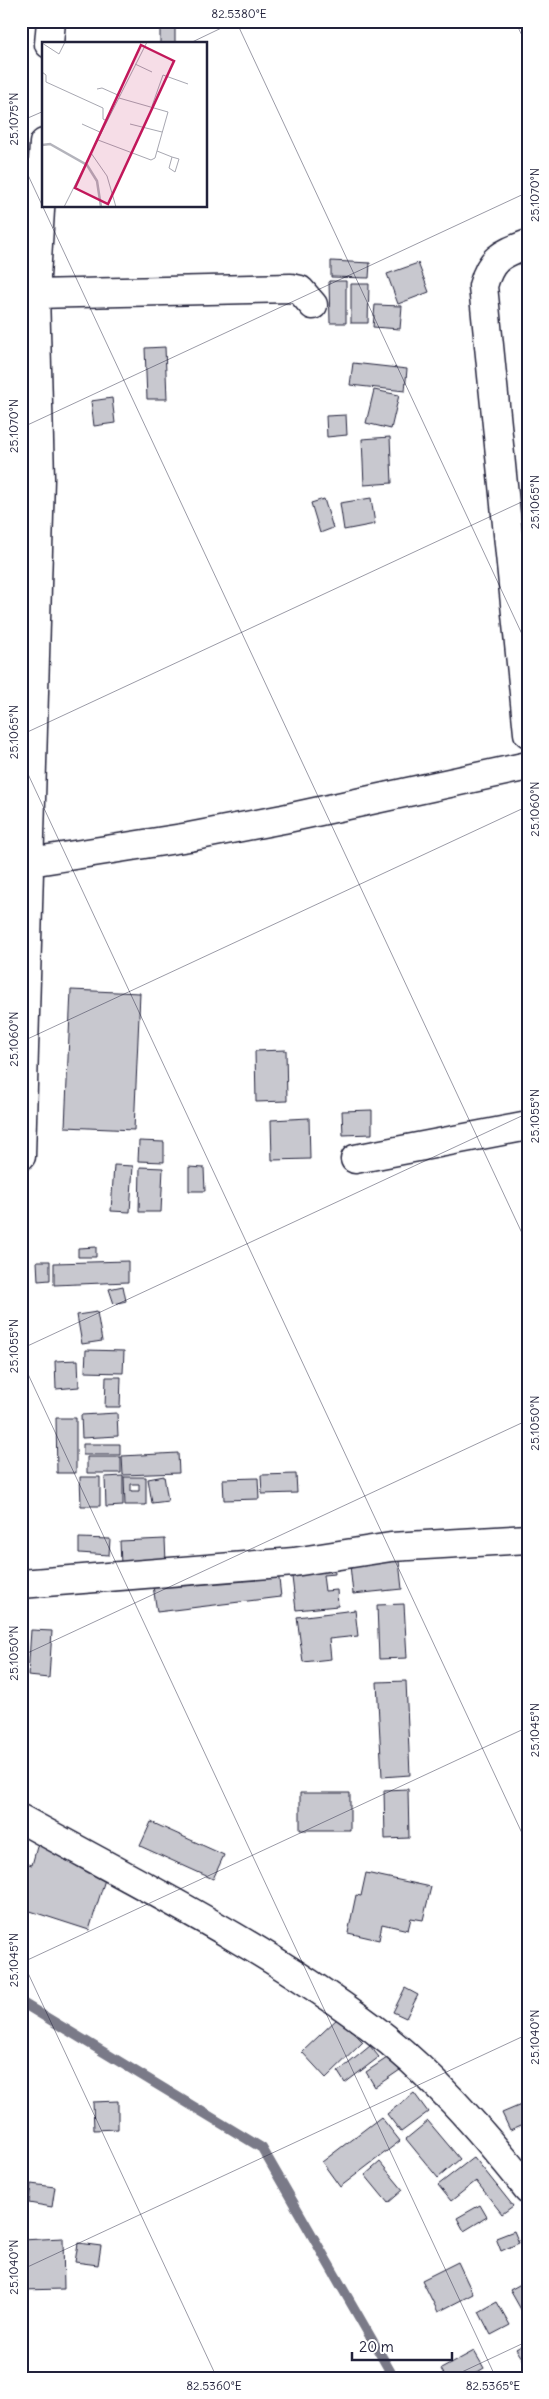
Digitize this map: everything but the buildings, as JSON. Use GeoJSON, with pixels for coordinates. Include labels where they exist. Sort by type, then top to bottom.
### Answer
{"type":"FeatureCollection","features":[{"type":"Feature","properties":{"kind":"street"},"geometry":{"type":"LineString","coordinates":[[49,42],[51,21]]}},
{"type":"Feature","properties":{"kind":"street"},"geometry":{"type":"LineString","coordinates":[[21,1156],[27,845],[40,478],[35,294],[42,177]]}},
{"type":"Feature","properties":{"kind":"street"},"geometry":{"type":"LineString","coordinates":[[528,244],[502,254],[488,268],[484,286],[528,733]]}},
{"type":"Feature","properties":{"kind":"street"},"geometry":{"type":"LineString","coordinates":[[35,294],[291,288],[300,290],[313,305]]}},
{"type":"Feature","properties":{"kind":"street"},"geometry":{"type":"LineString","coordinates":[[27,845],[189,837],[283,819],[528,766]]}},
{"type":"Feature","properties":{"kind":"street"},"geometry":{"type":"LineString","coordinates":[[355,1159],[528,1126]]}},
{"type":"Feature","properties":{"kind":"street"},"geometry":{"type":"LineString","coordinates":[[21,1584],[294,1562],[390,1547],[528,1540]]}},
{"type":"Feature","properties":{"kind":"street"},"geometry":{"type":"LineString","coordinates":[[21,1819],[244,1941],[370,2026],[444,2091],[528,2189]]}},
{"type":"Feature","properties":{"kind":"waterway"},"geometry":{"type":"LineString","coordinates":[[21,2002],[262,2148],[394,2378]]}}]}
